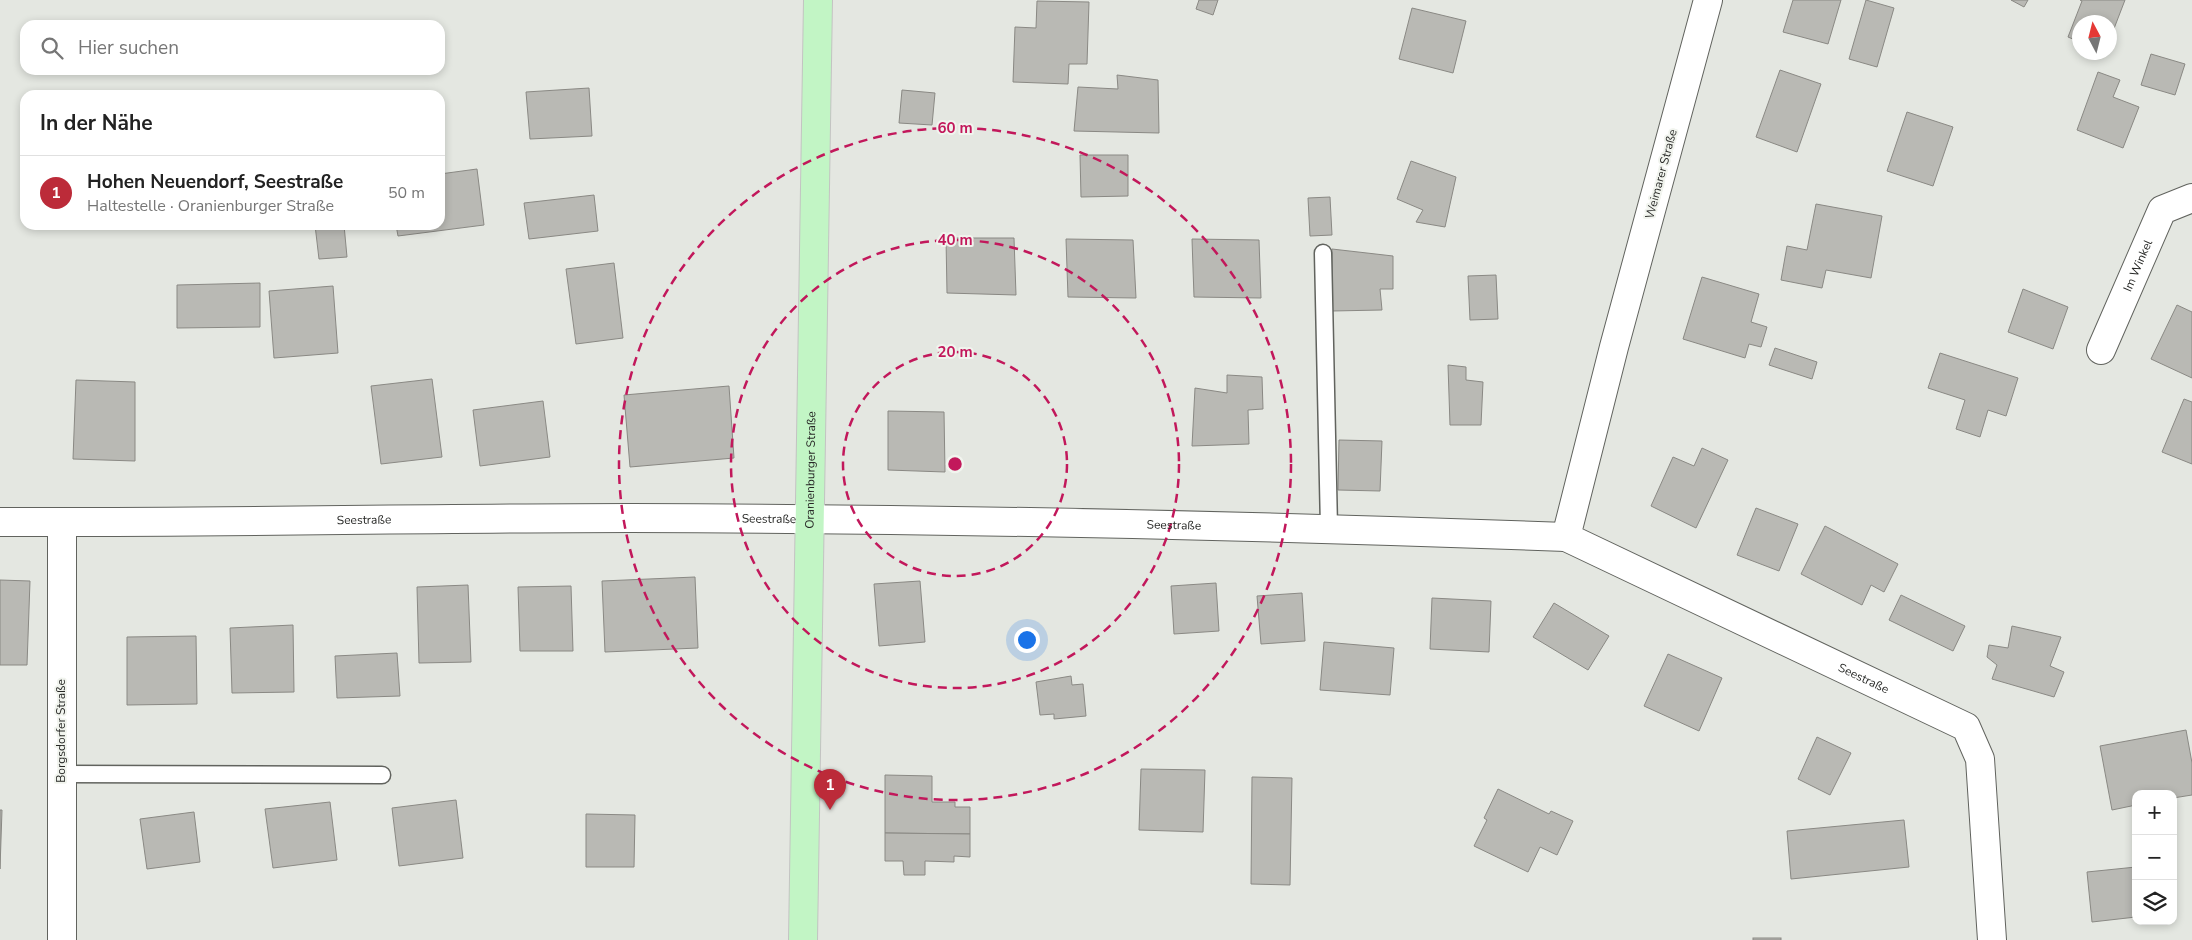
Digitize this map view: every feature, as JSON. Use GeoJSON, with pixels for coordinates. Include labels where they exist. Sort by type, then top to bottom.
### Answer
{"type":"FeatureCollection","features":[{"type":"Feature","properties":{"kind":"main road","name":"Oranienburger Straße"},"geometry":{"type":"LineString","coordinates":[[803,940],[818,0]]}},
{"type":"Feature","properties":{"kind":"street","name":"Weimarer Straße"},"geometry":{"type":"LineString","coordinates":[[1566,537],[1614,347],[1708,0]]}},
{"type":"Feature","properties":{"kind":"street","name":"Im Winkel"},"geometry":{"type":"LineString","coordinates":[[2101,350],[2162,210],[2192,198]]}},
{"type":"Feature","properties":{"kind":"street","name":"Seestraße"},"geometry":{"type":"LineString","coordinates":[[0,522],[632,518],[1329,528],[1566,537],[1966,727],[1980,759],[1992,940]]}},
{"type":"Feature","properties":{"kind":"street","name":"Borgsdorfer Straße"},"geometry":{"type":"LineString","coordinates":[[62,522],[60,774],[62,940]]}},
{"type":"Feature","properties":{"kind":"lane"},"geometry":{"type":"LineString","coordinates":[[1323,254],[1329,528]]}},
{"type":"Feature","properties":{"kind":"lane"},"geometry":{"type":"LineString","coordinates":[[60,774],[382,775]]}},
{"type":"Feature","properties":{"kind":"building"},"geometry":{"type":"Polygon","coordinates":[[[1199,0],[1218,0],[1213,15],[1196,9],[1199,0]]]}},
{"type":"Feature","properties":{"kind":"building"},"geometry":{"type":"Polygon","coordinates":[[[1793,0],[1841,0],[1828,44],[1783,32],[1793,0]]]}},
{"type":"Feature","properties":{"kind":"building"},"geometry":{"type":"Polygon","coordinates":[[[1866,0],[1894,8],[1877,67],[1849,59],[1866,0]]]}},
{"type":"Feature","properties":{"kind":"building"},"geometry":{"type":"Polygon","coordinates":[[[2011,0],[2028,0],[2024,7],[2011,0]]]}},
{"type":"Feature","properties":{"kind":"building"},"geometry":{"type":"Polygon","coordinates":[[[2080,0],[2125,0],[2117,21],[2117,15],[2077,15],[2082,1],[2080,0]]]}},
{"type":"Feature","properties":{"kind":"building"},"geometry":{"type":"Polygon","coordinates":[[[1037,1],[1089,2],[1087,64],[1069,64],[1068,84],[1013,82],[1015,27],[1036,28],[1037,1]]]}},
{"type":"Feature","properties":{"kind":"building"},"geometry":{"type":"Polygon","coordinates":[[[1412,8],[1466,21],[1453,73],[1399,59],[1412,8]]]}},
{"type":"Feature","properties":{"kind":"building"},"geometry":{"type":"Polygon","coordinates":[[[2072,27],[2072,39],[2068,37],[2072,27]]]}},
{"type":"Feature","properties":{"kind":"building"},"geometry":{"type":"Polygon","coordinates":[[[2151,54],[2185,64],[2175,95],[2141,85],[2151,54]]]}},
{"type":"Feature","properties":{"kind":"building"},"geometry":{"type":"Polygon","coordinates":[[[1780,70],[1821,84],[1797,152],[1756,137],[1780,70]]]}},
{"type":"Feature","properties":{"kind":"building"},"geometry":{"type":"Polygon","coordinates":[[[2098,72],[2120,80],[2113,97],[2139,107],[2123,148],[2077,130],[2098,72]]]}},
{"type":"Feature","properties":{"kind":"building"},"geometry":{"type":"Polygon","coordinates":[[[1117,75],[1158,80],[1159,133],[1074,131],[1078,87],[1118,89],[1117,75]]]}},
{"type":"Feature","properties":{"kind":"building"},"geometry":{"type":"Polygon","coordinates":[[[589,88],[592,136],[530,139],[526,92],[589,88]]]}},
{"type":"Feature","properties":{"kind":"building"},"geometry":{"type":"Polygon","coordinates":[[[902,90],[935,93],[932,125],[899,123],[902,90]]]}},
{"type":"Feature","properties":{"kind":"building"},"geometry":{"type":"Polygon","coordinates":[[[1907,112],[1953,127],[1933,186],[1887,171],[1907,112]]]}},
{"type":"Feature","properties":{"kind":"building"},"geometry":{"type":"Polygon","coordinates":[[[1080,155],[1128,155],[1128,196],[1081,197],[1080,155]]]}},
{"type":"Feature","properties":{"kind":"building"},"geometry":{"type":"Polygon","coordinates":[[[1411,161],[1456,177],[1445,227],[1416,222],[1423,210],[1397,199],[1411,161]]]}},
{"type":"Feature","properties":{"kind":"building"},"geometry":{"type":"Polygon","coordinates":[[[477,169],[484,225],[445,230],[445,173],[477,169]]]}},
{"type":"Feature","properties":{"kind":"building"},"geometry":{"type":"Polygon","coordinates":[[[594,195],[598,231],[529,239],[524,203],[594,195]]]}},
{"type":"Feature","properties":{"kind":"building"},"geometry":{"type":"Polygon","coordinates":[[[1330,197],[1332,235],[1310,236],[1308,198],[1330,197]]]}},
{"type":"Feature","properties":{"kind":"building"},"geometry":{"type":"Polygon","coordinates":[[[1816,204],[1882,216],[1871,278],[1826,270],[1822,288],[1781,280],[1787,246],[1807,250],[1816,204]]]}},
{"type":"Feature","properties":{"kind":"building"},"geometry":{"type":"Polygon","coordinates":[[[316,230],[344,230],[347,257],[319,259],[316,230]]]}},
{"type":"Feature","properties":{"kind":"building"},"geometry":{"type":"Polygon","coordinates":[[[397,230],[445,230],[398,236],[397,230]]]}},
{"type":"Feature","properties":{"kind":"building"},"geometry":{"type":"Polygon","coordinates":[[[946,238],[1014,238],[1016,295],[947,293],[946,238]]]}},
{"type":"Feature","properties":{"kind":"building"},"geometry":{"type":"Polygon","coordinates":[[[1066,239],[1133,240],[1136,298],[1068,297],[1066,239]]]}},
{"type":"Feature","properties":{"kind":"building"},"geometry":{"type":"Polygon","coordinates":[[[1192,239],[1259,240],[1261,298],[1194,297],[1192,239]]]}},
{"type":"Feature","properties":{"kind":"building"},"geometry":{"type":"Polygon","coordinates":[[[1332,249],[1393,256],[1393,289],[1380,289],[1382,310],[1332,311],[1332,249]]]}},
{"type":"Feature","properties":{"kind":"building"},"geometry":{"type":"Polygon","coordinates":[[[614,263],[623,338],[576,344],[566,269],[614,263]]]}},
{"type":"Feature","properties":{"kind":"building"},"geometry":{"type":"Polygon","coordinates":[[[1496,275],[1498,319],[1470,320],[1468,276],[1496,275]]]}},
{"type":"Feature","properties":{"kind":"building"},"geometry":{"type":"Polygon","coordinates":[[[1702,277],[1759,294],[1751,322],[1767,327],[1761,347],[1749,344],[1745,358],[1683,339],[1702,277]]]}},
{"type":"Feature","properties":{"kind":"building"},"geometry":{"type":"Polygon","coordinates":[[[260,283],[260,327],[177,328],[177,285],[260,283]]]}},
{"type":"Feature","properties":{"kind":"building"},"geometry":{"type":"Polygon","coordinates":[[[333,286],[338,353],[274,358],[269,291],[333,286]]]}},
{"type":"Feature","properties":{"kind":"building"},"geometry":{"type":"Polygon","coordinates":[[[2023,289],[2068,307],[2053,349],[2008,332],[2023,289]]]}},
{"type":"Feature","properties":{"kind":"building"},"geometry":{"type":"Polygon","coordinates":[[[2177,305],[2192,312],[2192,378],[2151,359],[2177,305]]]}},
{"type":"Feature","properties":{"kind":"building"},"geometry":{"type":"Polygon","coordinates":[[[1775,348],[1817,362],[1812,379],[1769,365],[1775,348]]]}},
{"type":"Feature","properties":{"kind":"building"},"geometry":{"type":"Polygon","coordinates":[[[1940,353],[2018,378],[2006,416],[1988,410],[1980,437],[1956,429],[1965,400],[1928,388],[1940,353]]]}},
{"type":"Feature","properties":{"kind":"building"},"geometry":{"type":"Polygon","coordinates":[[[1448,365],[1466,367],[1466,380],[1483,382],[1481,425],[1450,425],[1448,365]]]}},
{"type":"Feature","properties":{"kind":"building"},"geometry":{"type":"Polygon","coordinates":[[[1227,375],[1262,377],[1263,409],[1248,410],[1249,444],[1192,446],[1195,388],[1227,393],[1227,375]]]}},
{"type":"Feature","properties":{"kind":"building"},"geometry":{"type":"Polygon","coordinates":[[[432,379],[442,457],[381,464],[371,386],[432,379]]]}},
{"type":"Feature","properties":{"kind":"building"},"geometry":{"type":"Polygon","coordinates":[[[76,380],[135,382],[135,461],[73,459],[76,380]]]}},
{"type":"Feature","properties":{"kind":"building"},"geometry":{"type":"Polygon","coordinates":[[[729,386],[734,458],[630,467],[624,395],[729,386]]]}},
{"type":"Feature","properties":{"kind":"building"},"geometry":{"type":"Polygon","coordinates":[[[2184,399],[2192,402],[2192,464],[2162,452],[2184,399]]]}},
{"type":"Feature","properties":{"kind":"building"},"geometry":{"type":"Polygon","coordinates":[[[543,401],[550,457],[480,466],[473,410],[543,401]]]}},
{"type":"Feature","properties":{"kind":"building"},"geometry":{"type":"Polygon","coordinates":[[[888,411],[944,412],[945,472],[888,470],[888,411]]]}},
{"type":"Feature","properties":{"kind":"building"},"geometry":{"type":"Polygon","coordinates":[[[1339,440],[1382,441],[1380,491],[1338,490],[1339,440]]]}},
{"type":"Feature","properties":{"kind":"building"},"geometry":{"type":"Polygon","coordinates":[[[1702,448],[1728,460],[1696,528],[1651,506],[1673,457],[1694,466],[1702,448]]]}},
{"type":"Feature","properties":{"kind":"building"},"geometry":{"type":"Polygon","coordinates":[[[1756,508],[1798,524],[1779,571],[1737,555],[1756,508]]]}},
{"type":"Feature","properties":{"kind":"building"},"geometry":{"type":"Polygon","coordinates":[[[1825,526],[1898,564],[1884,592],[1871,585],[1862,605],[1801,574],[1825,526]]]}},
{"type":"Feature","properties":{"kind":"building"},"geometry":{"type":"Polygon","coordinates":[[[695,577],[698,648],[605,652],[602,581],[695,577]]]}},
{"type":"Feature","properties":{"kind":"building"},"geometry":{"type":"Polygon","coordinates":[[[0,580],[30,581],[27,665],[0,665],[0,580]]]}},
{"type":"Feature","properties":{"kind":"building"},"geometry":{"type":"Polygon","coordinates":[[[920,581],[925,642],[879,646],[874,584],[920,581]]]}},
{"type":"Feature","properties":{"kind":"building"},"geometry":{"type":"Polygon","coordinates":[[[1216,583],[1219,631],[1174,634],[1171,586],[1216,583]]]}},
{"type":"Feature","properties":{"kind":"building"},"geometry":{"type":"Polygon","coordinates":[[[468,585],[471,662],[419,663],[417,587],[468,585]]]}},
{"type":"Feature","properties":{"kind":"building"},"geometry":{"type":"Polygon","coordinates":[[[571,586],[573,651],[520,651],[518,587],[571,586]]]}},
{"type":"Feature","properties":{"kind":"building"},"geometry":{"type":"Polygon","coordinates":[[[1302,593],[1305,641],[1261,644],[1257,596],[1302,593]]]}},
{"type":"Feature","properties":{"kind":"building"},"geometry":{"type":"Polygon","coordinates":[[[1901,595],[1965,626],[1953,651],[1889,620],[1901,595]]]}},
{"type":"Feature","properties":{"kind":"building"},"geometry":{"type":"Polygon","coordinates":[[[1432,598],[1491,601],[1489,652],[1430,649],[1432,598]]]}},
{"type":"Feature","properties":{"kind":"building"},"geometry":{"type":"Polygon","coordinates":[[[1554,603],[1609,636],[1588,670],[1533,637],[1554,603]]]}},
{"type":"Feature","properties":{"kind":"building"},"geometry":{"type":"Polygon","coordinates":[[[293,625],[294,692],[232,693],[230,628],[293,625]]]}},
{"type":"Feature","properties":{"kind":"building"},"geometry":{"type":"Polygon","coordinates":[[[2012,626],[2061,637],[2050,666],[2064,672],[2054,697],[1992,679],[1997,665],[1987,657],[1989,645],[2008,648],[2012,626]]]}},
{"type":"Feature","properties":{"kind":"building"},"geometry":{"type":"Polygon","coordinates":[[[196,636],[197,704],[127,705],[127,637],[196,636]]]}},
{"type":"Feature","properties":{"kind":"building"},"geometry":{"type":"Polygon","coordinates":[[[1324,642],[1394,648],[1390,695],[1320,690],[1324,642]]]}},
{"type":"Feature","properties":{"kind":"building"},"geometry":{"type":"Polygon","coordinates":[[[397,653],[400,696],[337,698],[335,656],[397,653]]]}},
{"type":"Feature","properties":{"kind":"building"},"geometry":{"type":"Polygon","coordinates":[[[1668,654],[1722,678],[1699,731],[1644,706],[1668,654]]]}},
{"type":"Feature","properties":{"kind":"building"},"geometry":{"type":"Polygon","coordinates":[[[1071,676],[1072,685],[1083,684],[1086,716],[1054,719],[1054,714],[1040,715],[1036,682],[1071,676]]]}},
{"type":"Feature","properties":{"kind":"building"},"geometry":{"type":"Polygon","coordinates":[[[2186,730],[2192,763],[2192,795],[2177,797],[2177,790],[2132,790],[2132,806],[2112,810],[2100,746],[2186,730]]]}},
{"type":"Feature","properties":{"kind":"building"},"geometry":{"type":"Polygon","coordinates":[[[1817,737],[1851,753],[1830,795],[1798,779],[1817,737]]]}},
{"type":"Feature","properties":{"kind":"building"},"geometry":{"type":"Polygon","coordinates":[[[1141,769],[1205,770],[1203,832],[1139,830],[1141,769]]]}},
{"type":"Feature","properties":{"kind":"building"},"geometry":{"type":"Polygon","coordinates":[[[885,775],[932,776],[932,802],[955,802],[955,807],[970,807],[970,834],[885,833],[885,775]]]}},
{"type":"Feature","properties":{"kind":"building"},"geometry":{"type":"Polygon","coordinates":[[[1252,777],[1292,778],[1290,885],[1251,884],[1252,777]]]}},
{"type":"Feature","properties":{"kind":"building"},"geometry":{"type":"Polygon","coordinates":[[[1498,789],[1549,814],[1551,811],[1573,821],[1557,855],[1540,847],[1528,872],[1474,846],[1487,820],[1484,818],[1498,789]]]}},
{"type":"Feature","properties":{"kind":"building"},"geometry":{"type":"Polygon","coordinates":[[[456,800],[463,858],[399,866],[392,808],[456,800]]]}},
{"type":"Feature","properties":{"kind":"building"},"geometry":{"type":"Polygon","coordinates":[[[330,802],[337,860],[273,868],[265,809],[330,802]]]}},
{"type":"Feature","properties":{"kind":"building"},"geometry":{"type":"Polygon","coordinates":[[[0,810],[2,810],[0,869],[0,810]]]}},
{"type":"Feature","properties":{"kind":"building"},"geometry":{"type":"Polygon","coordinates":[[[194,812],[200,862],[147,869],[140,819],[194,812]]]}},
{"type":"Feature","properties":{"kind":"building"},"geometry":{"type":"Polygon","coordinates":[[[586,814],[635,815],[634,867],[586,867],[586,814]]]}},
{"type":"Feature","properties":{"kind":"building"},"geometry":{"type":"Polygon","coordinates":[[[1904,820],[1909,867],[1791,879],[1787,831],[1904,820]]]}},
{"type":"Feature","properties":{"kind":"building"},"geometry":{"type":"Polygon","coordinates":[[[885,833],[970,834],[970,857],[954,856],[954,862],[925,861],[925,875],[904,875],[903,861],[885,861],[885,833]]]}},
{"type":"Feature","properties":{"kind":"building"},"geometry":{"type":"Polygon","coordinates":[[[2132,867],[2132,917],[2092,922],[2087,872],[2132,867]]]}},
{"type":"Feature","properties":{"kind":"building"},"geometry":{"type":"Polygon","coordinates":[[[1753,938],[1781,938],[1781,940],[1753,940],[1753,938]]]}},
{"type":"Feature","properties":{"kind":"place","name":"Hohen Neuendorf, Seestraße"},"geometry":{"type":"Point","coordinates":[830,810]}}]}
